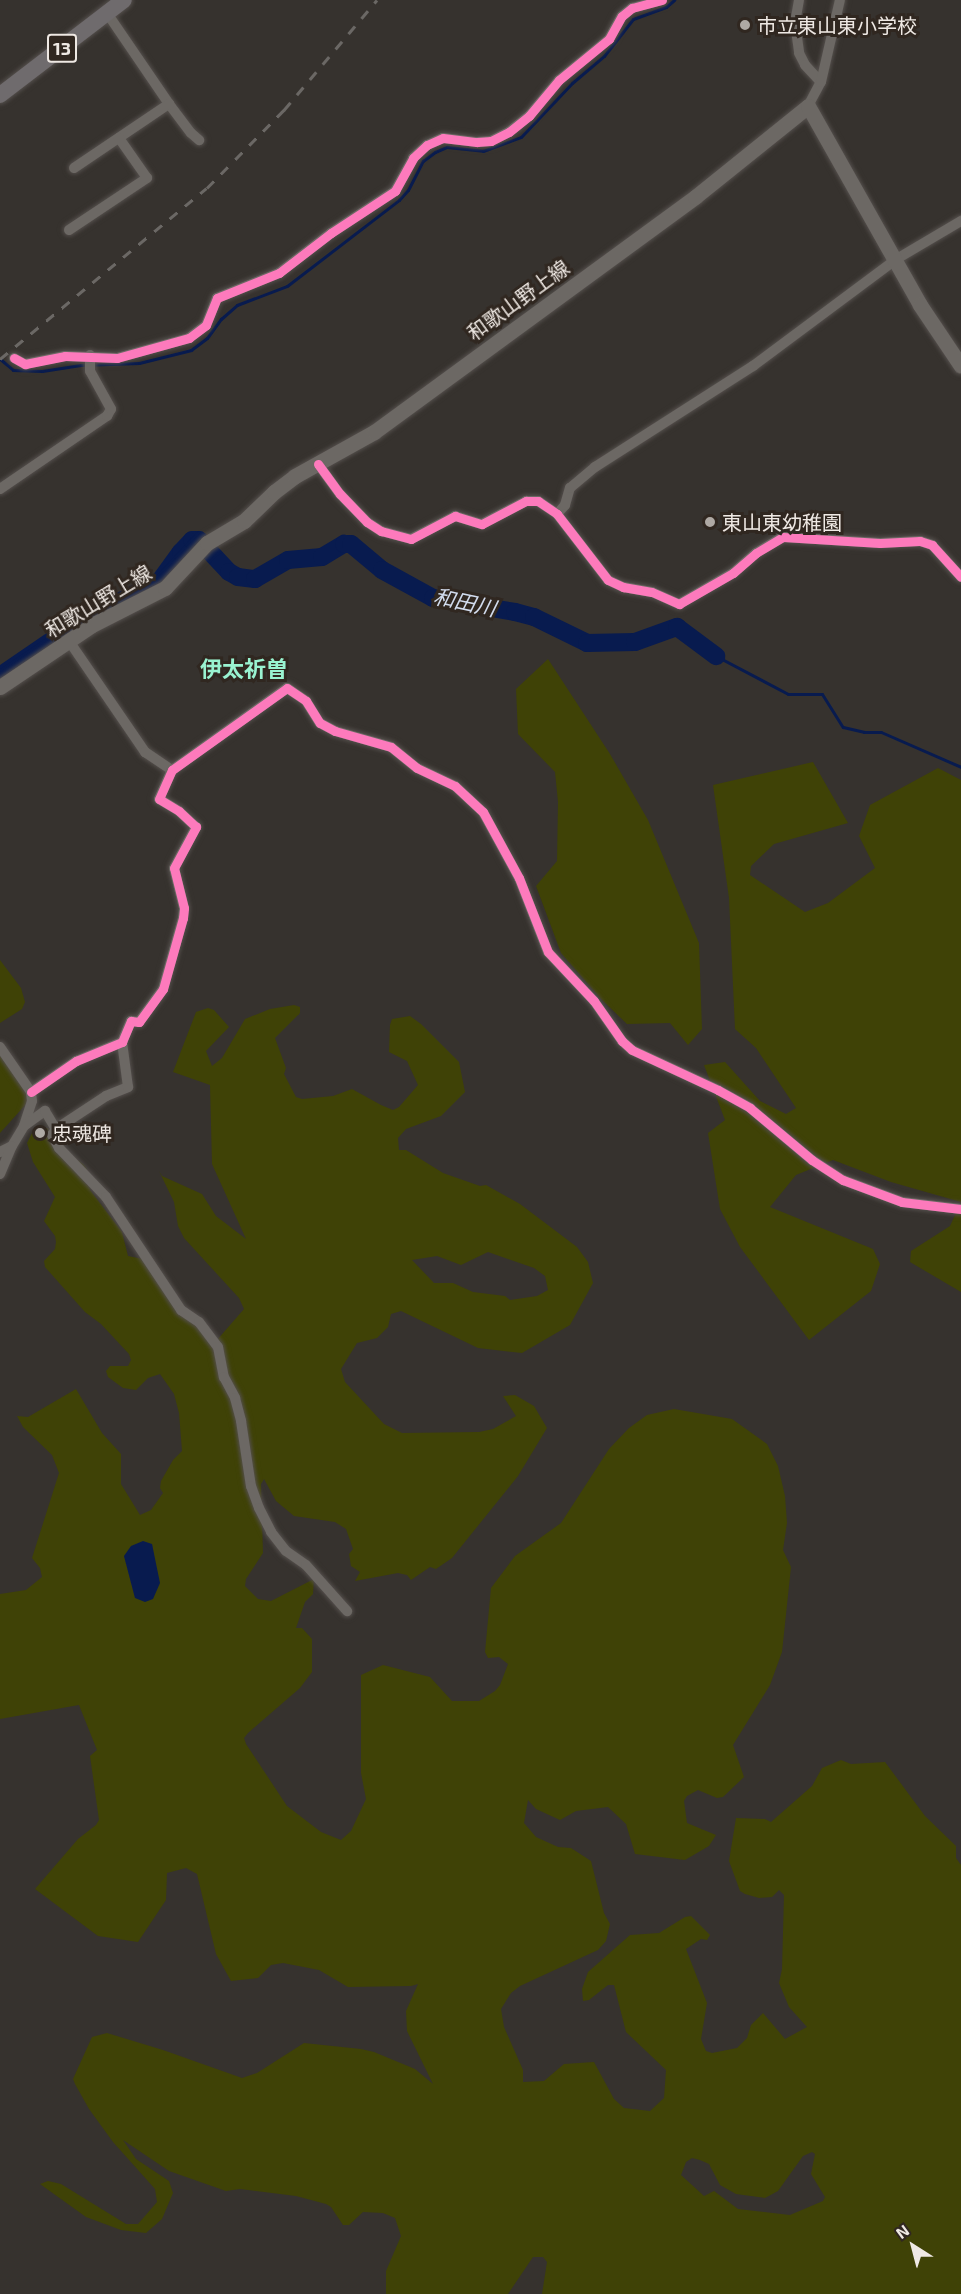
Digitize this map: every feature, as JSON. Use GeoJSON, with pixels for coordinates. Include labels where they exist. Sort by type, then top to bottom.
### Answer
{"type":"FeatureCollection","features":[{"type":"Feature","properties":{"kind":"main road","name":"13"},"geometry":{"type":"LineString","coordinates":[[0,95],[124,0]]}},
{"type":"Feature","properties":{"kind":"main road"},"geometry":{"type":"LineString","coordinates":[[808,106],[920,305],[961,366]]}},
{"type":"Feature","properties":{"kind":"main road","name":"和歌山野上線"},"geometry":{"type":"LineString","coordinates":[[0,687],[111,615],[165,588],[205,544],[244,521],[258,505],[296,476],[351,447],[384,425],[695,197],[808,106]]}},
{"type":"Feature","properties":{"kind":"street"},"geometry":{"type":"LineString","coordinates":[[14,358],[25,364],[65,356],[90,355],[117,358],[131,356],[189,338],[206,325],[217,298],[279,273],[331,233],[395,192],[413,158],[427,145],[442,138],[477,142],[491,141],[508,132],[529,116],[560,80],[609,39],[622,16],[633,8],[662,0]]}},
{"type":"Feature","properties":{"kind":"street"},"geometry":{"type":"LineString","coordinates":[[799,0],[795,23],[799,53],[809,70],[821,82]]}},
{"type":"Feature","properties":{"kind":"street"},"geometry":{"type":"LineString","coordinates":[[808,106],[821,82],[840,0]]}},
{"type":"Feature","properties":{"kind":"street"},"geometry":{"type":"LineString","coordinates":[[107,13],[169,104],[199,140]]}},
{"type":"Feature","properties":{"kind":"street"},"geometry":{"type":"LineString","coordinates":[[74,168],[169,104]]}},
{"type":"Feature","properties":{"kind":"street"},"geometry":{"type":"LineString","coordinates":[[69,230],[147,178],[119,138]]}},
{"type":"Feature","properties":{"kind":"street"},"geometry":{"type":"LineString","coordinates":[[557,514],[565,505],[570,488],[595,467],[753,366],[895,260],[961,221]]}},
{"type":"Feature","properties":{"kind":"street"},"geometry":{"type":"LineString","coordinates":[[0,489],[106,416],[111,409],[90,370],[90,355]]}},
{"type":"Feature","properties":{"kind":"street"},"geometry":{"type":"LineString","coordinates":[[318,465],[340,494],[367,522],[381,531],[411,539],[455,516],[482,524],[526,501],[538,501],[557,514],[608,580],[623,587],[652,592],[679,604],[733,573],[756,553],[783,537],[880,543],[920,541],[932,544],[961,577]]}},
{"type":"Feature","properties":{"kind":"street"},"geometry":{"type":"LineString","coordinates":[[69,641],[145,752],[172,770]]}},
{"type":"Feature","properties":{"kind":"street"},"geometry":{"type":"LineString","coordinates":[[346,1611],[306,1565],[286,1551],[259,1508],[251,1486],[242,1421],[235,1398],[224,1377],[218,1347],[199,1322],[181,1310],[106,1197],[59,1148],[52,1135],[56,1129],[106,1096],[128,1087],[122,1042],[131,1021],[139,1022],[163,989],[183,918],[174,868],[196,827],[179,812],[159,800],[172,770],[287,688],[306,701],[321,723],[335,731],[391,747],[417,768],[455,786],[483,812],[519,878],[548,952],[594,1001],[622,1041],[632,1050],[718,1090],[750,1108],[812,1160],[843,1180],[902,1202],[961,1209]]}},
{"type":"Feature","properties":{"kind":"street"},"geometry":{"type":"LineString","coordinates":[[31,1092],[76,1061],[122,1042]]}},
{"type":"Feature","properties":{"kind":"street"},"geometry":{"type":"LineString","coordinates":[[0,1047],[31,1092],[32,1101],[24,1126],[0,1174]]}},
{"type":"Feature","properties":{"kind":"street"},"geometry":{"type":"LineString","coordinates":[[24,1126],[45,1111],[56,1129]]}},
{"type":"Feature","properties":{"kind":"street"},"geometry":{"type":"LineString","coordinates":[[0,1152],[12,1146]]}},
{"type":"Feature","properties":{"kind":"shaded area"},"geometry":{"type":"Polygon","coordinates":[[[548,659],[610,754],[648,820],[699,943],[702,1029],[688,1045],[670,1023],[627,1024],[602,1000],[561,953],[536,886],[557,861],[558,802],[555,772],[518,734],[516,689],[548,659]]]}},
{"type":"Feature","properties":{"kind":"shaded area"},"geometry":{"type":"Polygon","coordinates":[[[813,762],[848,823],[774,844],[751,866],[750,875],[805,912],[828,903],[875,868],[859,836],[870,805],[938,768],[961,780],[961,1202],[891,1182],[833,1160],[796,1175],[770,1207],[873,1249],[880,1264],[871,1291],[809,1340],[740,1247],[720,1209],[708,1133],[725,1120],[704,1065],[725,1062],[760,1101],[786,1114],[796,1108],[756,1048],[735,1029],[729,898],[713,785],[813,762]]]}},
{"type":"Feature","properties":{"kind":"shaded area"},"geometry":{"type":"Polygon","coordinates":[[[0,960],[21,988],[25,1002],[22,1009],[0,1023],[0,960]]]}},
{"type":"Feature","properties":{"kind":"shaded area"},"geometry":{"type":"Polygon","coordinates":[[[294,1005],[300,1007],[300,1013],[275,1038],[286,1068],[284,1074],[296,1097],[302,1099],[333,1096],[352,1089],[393,1110],[399,1107],[418,1085],[407,1061],[389,1052],[390,1025],[392,1019],[410,1016],[421,1024],[459,1062],[465,1092],[441,1116],[406,1129],[398,1138],[399,1150],[406,1150],[443,1173],[480,1186],[486,1185],[520,1204],[577,1247],[588,1262],[593,1283],[570,1325],[522,1353],[478,1348],[401,1311],[391,1314],[388,1327],[377,1338],[357,1343],[341,1369],[345,1382],[384,1424],[402,1433],[479,1432],[493,1429],[516,1416],[503,1396],[515,1395],[534,1406],[547,1428],[518,1476],[452,1558],[436,1569],[430,1567],[411,1580],[407,1575],[398,1573],[355,1581],[360,1572],[351,1566],[349,1554],[353,1549],[346,1529],[335,1522],[294,1516],[276,1501],[264,1479],[261,1484],[263,1553],[246,1579],[245,1586],[258,1599],[271,1601],[314,1579],[313,1594],[305,1602],[296,1628],[302,1628],[312,1639],[312,1672],[300,1688],[248,1733],[244,1738],[246,1744],[287,1806],[321,1832],[341,1840],[351,1831],[366,1799],[361,1773],[361,1675],[383,1665],[430,1677],[452,1701],[479,1701],[495,1691],[500,1685],[508,1664],[499,1657],[488,1658],[485,1652],[491,1588],[515,1556],[561,1523],[609,1449],[629,1428],[647,1415],[674,1409],[732,1419],[767,1444],[778,1466],[785,1496],[787,1523],[783,1550],[791,1567],[782,1652],[770,1685],[733,1745],[744,1777],[723,1797],[717,1798],[698,1790],[687,1796],[684,1801],[687,1823],[716,1835],[709,1846],[685,1860],[635,1854],[626,1824],[608,1807],[576,1811],[560,1820],[536,1809],[528,1800],[524,1823],[536,1837],[558,1847],[571,1848],[591,1861],[604,1913],[610,1924],[606,1941],[598,1950],[520,1986],[511,1993],[501,2009],[504,2027],[523,2070],[523,2082],[544,2081],[564,2064],[594,2062],[614,2099],[624,2108],[650,2111],[664,2098],[666,2070],[626,2032],[614,1985],[608,1985],[589,2000],[583,2001],[582,1989],[588,1972],[630,1935],[659,1933],[685,1917],[691,1916],[710,1935],[707,1940],[701,1939],[686,1949],[707,2003],[701,2039],[706,2051],[712,2053],[737,2048],[747,2038],[751,2025],[763,2013],[785,2039],[807,2027],[789,2007],[779,1983],[782,1969],[784,1895],[779,1890],[772,1897],[759,1898],[740,1891],[729,1861],[736,1818],[765,1819],[771,1822],[812,1786],[822,1768],[841,1760],[851,1764],[885,1762],[925,1816],[956,1846],[956,1858],[961,1865],[961,2294],[542,2294],[547,2262],[543,2257],[533,2257],[508,2294],[386,2294],[386,2271],[401,2236],[395,2218],[383,2213],[363,2212],[349,2225],[343,2225],[331,2207],[326,2204],[296,2196],[240,2189],[226,2191],[169,2171],[123,2140],[136,2159],[169,2181],[173,2193],[162,2219],[146,2233],[121,2230],[86,2217],[40,2184],[48,2181],[61,2184],[126,2224],[138,2224],[157,2202],[155,2189],[113,2142],[89,2109],[73,2079],[92,2037],[107,2033],[242,2078],[257,2073],[304,2043],[374,2052],[415,2069],[433,2084],[407,2031],[406,2011],[418,1984],[348,1987],[319,1970],[283,1963],[271,1965],[258,1978],[231,1981],[216,1954],[197,1874],[186,1868],[167,1873],[166,1900],[138,1942],[98,1936],[35,1889],[78,1839],[99,1820],[90,1756],[97,1750],[79,1705],[0,1719],[0,1594],[26,1590],[42,1577],[40,1568],[32,1558],[59,1473],[52,1455],[23,1427],[17,1416],[28,1417],[76,1389],[102,1433],[121,1454],[121,1484],[140,1515],[151,1510],[163,1493],[160,1488],[161,1481],[173,1460],[182,1451],[179,1413],[174,1394],[160,1374],[148,1378],[136,1390],[123,1388],[108,1377],[106,1371],[110,1366],[128,1366],[131,1360],[129,1354],[101,1324],[85,1312],[45,1267],[44,1261],[55,1249],[56,1242],[55,1236],[44,1221],[55,1197],[33,1162],[27,1143],[34,1129],[47,1128],[63,1149],[83,1164],[87,1169],[90,1190],[122,1232],[128,1256],[143,1259],[196,1322],[217,1340],[244,1309],[239,1298],[184,1238],[178,1226],[174,1202],[159,1171],[162,1176],[202,1194],[216,1216],[246,1239],[212,1164],[210,1085],[173,1072],[196,1012],[208,1008],[214,1010],[229,1027],[206,1051],[212,1066],[222,1058],[245,1019],[270,1009],[294,1005]],[[488,1252],[461,1265],[437,1256],[412,1260],[434,1283],[453,1283],[473,1292],[505,1296],[510,1300],[537,1296],[548,1290],[545,1276],[534,1268],[488,1252]],[[152,1544],[124,1556],[135,1598],[155,1562],[152,1544]],[[812,2152],[803,2156],[778,2191],[765,2198],[736,2194],[720,2185],[709,2164],[700,2160],[692,2158],[686,2162],[681,2175],[704,2196],[714,2191],[738,2209],[790,2215],[823,2201],[825,2197],[811,2174],[815,2154],[812,2152]]]}},
{"type":"Feature","properties":{"kind":"shaded area"},"geometry":{"type":"Polygon","coordinates":[[[0,1054],[26,1093],[28,1102],[0,1133],[0,1054]]]}},
{"type":"Feature","properties":{"kind":"shaded area"},"geometry":{"type":"Polygon","coordinates":[[[961,1202],[961,1292],[910,1262],[911,1251],[950,1226],[961,1202]]]}},
{"type":"Feature","properties":{"kind":"water"},"geometry":{"type":"Polygon","coordinates":[[[143,1541],[152,1544],[160,1583],[153,1599],[145,1602],[135,1598],[124,1556],[131,1546],[143,1541]]]}},
{"type":"Feature","properties":{"kind":"waterway"},"geometry":{"type":"LineString","coordinates":[[0,359],[13,370],[42,371],[81,365],[139,363],[191,350],[207,338],[221,319],[237,305],[287,286],[399,200],[408,190],[423,161],[435,152],[447,147],[483,151],[521,137],[572,83],[604,56],[633,19],[666,7],[674,0]]}},
{"type":"Feature","properties":{"kind":"waterway","name":"和田川"},"geometry":{"type":"LineString","coordinates":[[0,676],[79,622],[159,582],[192,540],[199,540],[229,572],[238,577],[255,579],[288,560],[322,557],[344,544],[351,544],[382,570],[433,598],[534,617],[587,643],[635,642],[677,627],[716,656]]}},
{"type":"Feature","properties":{"kind":"waterway","name":"和田川"},"geometry":{"type":"LineString","coordinates":[[716,656],[788,694],[822,694],[843,727],[864,732],[881,732],[961,767]]}},
{"type":"Feature","properties":{"kind":"railway"},"geometry":{"type":"LineString","coordinates":[[0,359],[207,188],[284,110],[377,0]]}},
{"type":"Feature","properties":{"kind":"cycle path"},"geometry":{"type":"LineString","coordinates":[[14,358],[25,364],[65,356],[117,358],[189,338],[206,325],[217,298],[279,273],[331,233],[395,191],[413,158],[427,145],[443,138],[477,142],[491,141],[509,132],[529,116],[559,80],[609,39],[622,16],[632,8],[662,0]]}},
{"type":"Feature","properties":{"kind":"cycle path"},"geometry":{"type":"LineString","coordinates":[[318,464],[340,494],[367,522],[381,531],[411,539],[455,516],[482,524],[526,501],[538,501],[557,514],[608,580],[623,587],[652,592],[679,604],[733,573],[756,553],[783,537],[880,543],[920,541],[932,545],[961,577]]}},
{"type":"Feature","properties":{"kind":"cycle path"},"geometry":{"type":"LineString","coordinates":[[31,1092],[76,1061],[122,1042],[131,1021],[139,1022],[163,989],[184,908],[174,868],[196,827],[179,811],[159,799],[172,770],[287,688],[306,701],[320,723],[335,731],[391,747],[417,768],[455,786],[483,812],[519,878],[548,952],[594,1001],[622,1041],[632,1050],[718,1090],[750,1108],[812,1160],[843,1180],[902,1202],[961,1209]]}},
{"type":"Feature","properties":{"kind":"place","name":"市立東山東小学校"},"geometry":{"type":"Point","coordinates":[745,25]}},
{"type":"Feature","properties":{"kind":"place","name":"東山東幼稚園"},"geometry":{"type":"Point","coordinates":[710,522]}},
{"type":"Feature","properties":{"kind":"place","name":"忠魂碑"},"geometry":{"type":"Point","coordinates":[40,1133]}},
{"type":"Feature","properties":{"kind":"district","name":"伊太祈曽"},"geometry":{"type":"Point","coordinates":[244,669]}}]}
